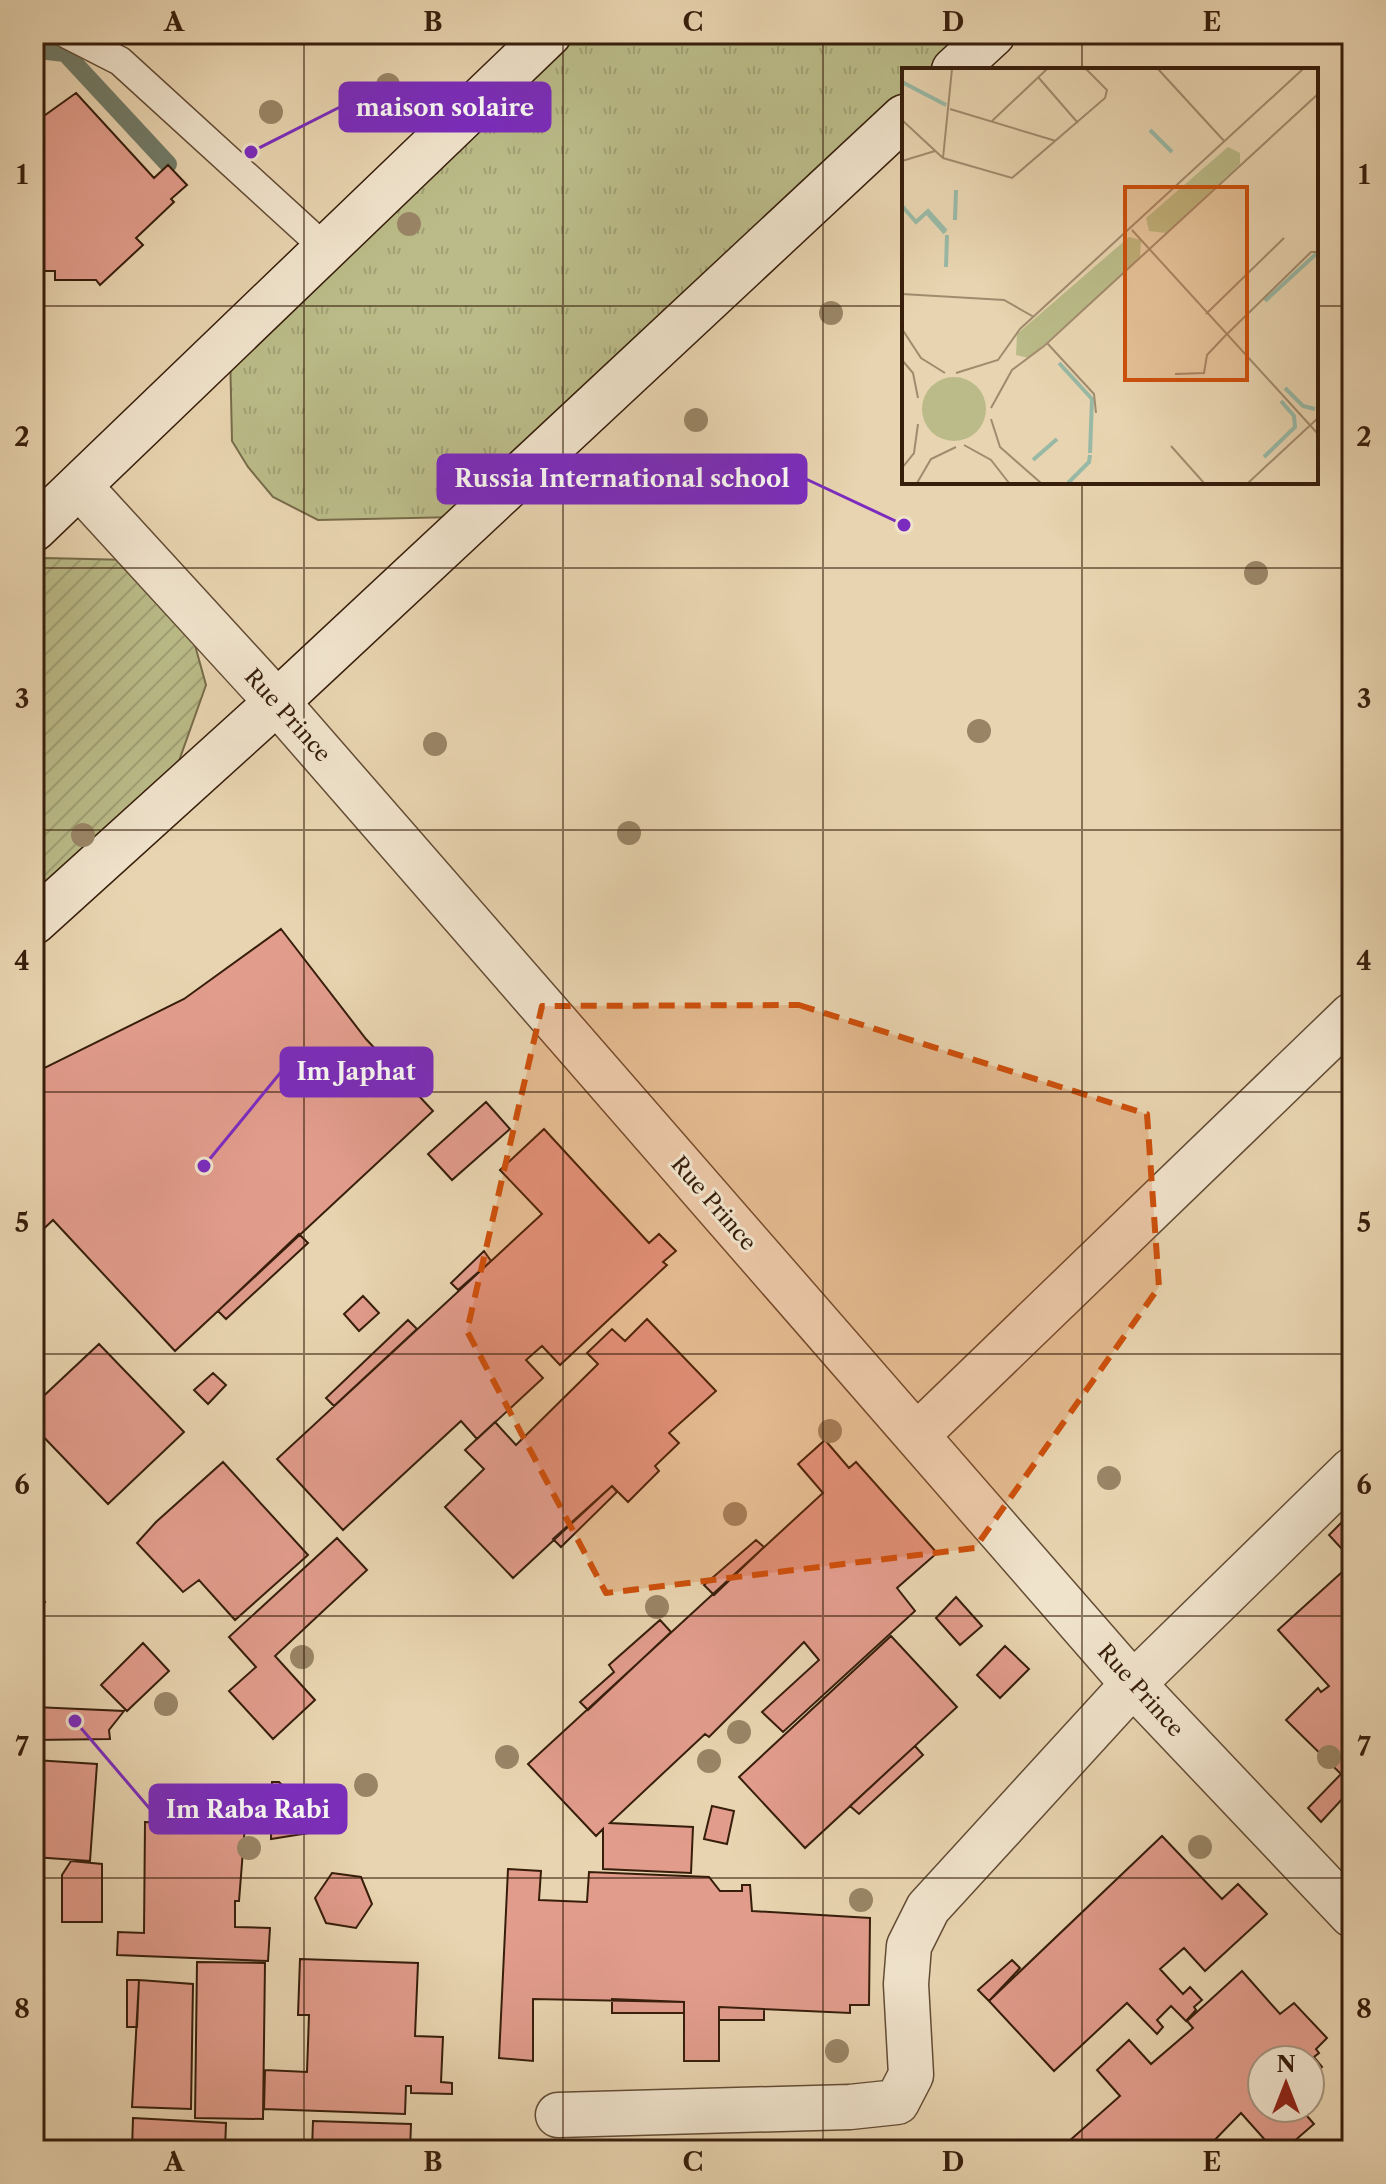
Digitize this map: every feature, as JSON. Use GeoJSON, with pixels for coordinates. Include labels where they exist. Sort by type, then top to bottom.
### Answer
{"type":"FeatureCollection","features":[{"type":"Feature","properties":{"kind":"street"},"geometry":{"type":"LineString","coordinates":[[34,529],[549,34]]}},
{"type":"Feature","properties":{"kind":"street"},"geometry":{"type":"LineString","coordinates":[[956,68],[993,34]]}},
{"type":"Feature","properties":{"kind":"street"},"geometry":{"type":"LineString","coordinates":[[34,922],[277,702],[902,119]]}},
{"type":"Feature","properties":{"kind":"street","name":"Rue Prince"},"geometry":{"type":"LineString","coordinates":[[80,487],[277,702],[1133,1684],[1352,1915]]}},
{"type":"Feature","properties":{"kind":"street"},"geometry":{"type":"LineString","coordinates":[[917,1435],[1352,1015]]}},
{"type":"Feature","properties":{"kind":"street"},"geometry":{"type":"LineString","coordinates":[[558,2115],[850,2107],[897,2102],[911,2075],[906,1984],[909,1946],[928,1908],[1133,1684],[1352,1470]]}},
{"type":"Feature","properties":{"kind":"lane"},"geometry":{"type":"LineString","coordinates":[[67,34],[120,61],[326,249]]}},
{"type":"Feature","properties":{"kind":"highlighted area"},"geometry":{"type":"Polygon","coordinates":[[[799,1005],[1147,1114],[1159,1287],[975,1548],[606,1593],[467,1331],[542,1006],[799,1005]]]}},
{"type":"Feature","properties":{"kind":"green space"},"geometry":{"type":"Polygon","coordinates":[[[560,34],[988,34],[952,68],[902,68],[902,116],[458,517],[318,520],[273,497],[248,467],[232,441],[230,351],[560,34]]]}},
{"type":"Feature","properties":{"kind":"green space"},"geometry":{"type":"Polygon","coordinates":[[[45,558],[131,560],[188,620],[206,685],[164,803],[34,920],[34,561],[45,558]]]}},
{"type":"Feature","properties":{"kind":"building"},"geometry":{"type":"Polygon","coordinates":[[[76,93],[154,178],[168,165],[187,185],[171,199],[174,202],[136,238],[143,245],[100,285],[96,280],[55,280],[55,271],[34,271],[34,123],[76,93]]]}},
{"type":"Feature","properties":{"kind":"building"},"geometry":{"type":"Polygon","coordinates":[[[281,929],[366,1039],[433,1111],[175,1351],[53,1220],[34,1238],[34,1073],[184,999],[281,929]]]}},
{"type":"Feature","properties":{"kind":"building"},"geometry":{"type":"Polygon","coordinates":[[[486,1102],[510,1129],[452,1180],[428,1154],[486,1102]]]}},
{"type":"Feature","properties":{"kind":"building"},"geometry":{"type":"Polygon","coordinates":[[[544,1129],[649,1243],[659,1234],[676,1251],[663,1262],[667,1265],[560,1365],[542,1346],[526,1360],[543,1378],[477,1439],[461,1421],[343,1530],[277,1459],[542,1214],[500,1170],[544,1129]]]}},
{"type":"Feature","properties":{"kind":"building"},"geometry":{"type":"Polygon","coordinates":[[[299,1234],[308,1243],[226,1319],[218,1311],[299,1234]]]}},
{"type":"Feature","properties":{"kind":"building"},"geometry":{"type":"Polygon","coordinates":[[[484,1251],[491,1261],[458,1290],[451,1283],[484,1251]]]}},
{"type":"Feature","properties":{"kind":"building"},"geometry":{"type":"Polygon","coordinates":[[[363,1296],[379,1313],[359,1331],[344,1314],[363,1296]]]}},
{"type":"Feature","properties":{"kind":"building"},"geometry":{"type":"Polygon","coordinates":[[[647,1319],[716,1391],[669,1433],[679,1443],[655,1466],[659,1471],[628,1502],[612,1486],[513,1578],[445,1507],[484,1469],[465,1450],[495,1422],[516,1445],[598,1364],[587,1353],[612,1329],[625,1341],[647,1319]]]}},
{"type":"Feature","properties":{"kind":"building"},"geometry":{"type":"Polygon","coordinates":[[[408,1320],[417,1329],[334,1406],[326,1398],[408,1320]]]}},
{"type":"Feature","properties":{"kind":"building"},"geometry":{"type":"Polygon","coordinates":[[[99,1344],[184,1432],[108,1504],[34,1427],[34,1405],[99,1344]]]}},
{"type":"Feature","properties":{"kind":"building"},"geometry":{"type":"Polygon","coordinates":[[[213,1373],[226,1385],[208,1404],[194,1390],[213,1373]]]}},
{"type":"Feature","properties":{"kind":"building"},"geometry":{"type":"Polygon","coordinates":[[[825,1440],[849,1468],[856,1462],[937,1553],[897,1588],[915,1611],[783,1732],[762,1712],[819,1660],[804,1642],[709,1737],[705,1734],[610,1823],[693,1827],[691,1873],[603,1869],[603,1829],[596,1836],[528,1764],[823,1493],[798,1464],[825,1440]]]}},
{"type":"Feature","properties":{"kind":"building"},"geometry":{"type":"Polygon","coordinates":[[[223,1462],[308,1555],[235,1620],[199,1580],[183,1592],[137,1543],[223,1462]]]}},
{"type":"Feature","properties":{"kind":"building"},"geometry":{"type":"Polygon","coordinates":[[[612,1486],[617,1492],[561,1547],[553,1539],[612,1486]]]}},
{"type":"Feature","properties":{"kind":"building"},"geometry":{"type":"Polygon","coordinates":[[[1352,1512],[1352,1560],[1329,1535],[1352,1512]]]}},
{"type":"Feature","properties":{"kind":"building"},"geometry":{"type":"Polygon","coordinates":[[[337,1538],[367,1570],[275,1656],[315,1700],[273,1739],[229,1691],[256,1667],[229,1637],[337,1538]]]}},
{"type":"Feature","properties":{"kind":"building"},"geometry":{"type":"Polygon","coordinates":[[[756,1540],[764,1547],[714,1595],[704,1585],[756,1540]]]}},
{"type":"Feature","properties":{"kind":"building"},"geometry":{"type":"Polygon","coordinates":[[[1352,1563],[1352,1805],[1344,1797],[1321,1822],[1308,1808],[1341,1774],[1286,1720],[1318,1688],[1321,1692],[1329,1686],[1278,1630],[1352,1563]]]}},
{"type":"Feature","properties":{"kind":"building"},"geometry":{"type":"Polygon","coordinates":[[[34,1590],[45,1602],[34,1613],[34,1590]]]}},
{"type":"Feature","properties":{"kind":"building"},"geometry":{"type":"Polygon","coordinates":[[[956,1597],[982,1626],[960,1645],[936,1618],[956,1597]]]}},
{"type":"Feature","properties":{"kind":"building"},"geometry":{"type":"Polygon","coordinates":[[[660,1620],[671,1632],[588,1710],[580,1702],[614,1672],[609,1665],[660,1620]]]}},
{"type":"Feature","properties":{"kind":"building"},"geometry":{"type":"Polygon","coordinates":[[[891,1636],[957,1707],[805,1848],[739,1777],[891,1636]]]}},
{"type":"Feature","properties":{"kind":"building"},"geometry":{"type":"Polygon","coordinates":[[[143,1643],[169,1671],[127,1711],[101,1685],[143,1643]]]}},
{"type":"Feature","properties":{"kind":"building"},"geometry":{"type":"Polygon","coordinates":[[[1005,1646],[1029,1669],[1000,1698],[977,1675],[1005,1646]]]}},
{"type":"Feature","properties":{"kind":"building"},"geometry":{"type":"Polygon","coordinates":[[[34,1707],[124,1711],[109,1730],[110,1739],[34,1740],[34,1707]]]}},
{"type":"Feature","properties":{"kind":"building"},"geometry":{"type":"Polygon","coordinates":[[[915,1746],[923,1755],[859,1814],[850,1806],[915,1746]]]}},
{"type":"Feature","properties":{"kind":"building"},"geometry":{"type":"Polygon","coordinates":[[[34,1760],[97,1764],[90,1861],[34,1857],[34,1760]]]}},
{"type":"Feature","properties":{"kind":"building"},"geometry":{"type":"Polygon","coordinates":[[[272,1782],[279,1782],[327,1830],[271,1839],[272,1782]]]}},
{"type":"Feature","properties":{"kind":"building"},"geometry":{"type":"Polygon","coordinates":[[[712,1806],[734,1811],[727,1844],[704,1839],[712,1806]]]}},
{"type":"Feature","properties":{"kind":"building"},"geometry":{"type":"Polygon","coordinates":[[[145,1822],[245,1825],[239,1901],[235,1901],[235,1927],[270,1928],[268,1961],[117,1955],[118,1932],[144,1933],[145,1822]]]}},
{"type":"Feature","properties":{"kind":"building"},"geometry":{"type":"Polygon","coordinates":[[[1162,1836],[1222,1899],[1238,1884],[1267,1914],[1205,1971],[1184,1948],[1160,1969],[1183,1994],[1190,1987],[1202,2000],[1186,2021],[1171,2006],[1157,2020],[1163,2027],[1157,2034],[1127,2003],[1054,2071],[989,2001],[1162,1836]]]}},
{"type":"Feature","properties":{"kind":"building"},"geometry":{"type":"Polygon","coordinates":[[[71,1861],[102,1864],[102,1922],[62,1922],[62,1875],[71,1861]]]}},
{"type":"Feature","properties":{"kind":"building"},"geometry":{"type":"Polygon","coordinates":[[[508,1869],[541,1871],[539,1900],[587,1902],[589,1872],[709,1877],[720,1891],[742,1891],[742,1885],[750,1885],[752,1911],[870,1918],[869,2005],[850,2005],[850,2013],[719,2007],[719,2061],[684,2061],[684,2002],[533,1999],[533,2061],[499,2058],[508,1869]]]}},
{"type":"Feature","properties":{"kind":"building"},"geometry":{"type":"Polygon","coordinates":[[[332,1873],[361,1877],[372,1904],[356,1928],[326,1923],[315,1898],[332,1873]]]}},
{"type":"Feature","properties":{"kind":"building"},"geometry":{"type":"Polygon","coordinates":[[[300,1959],[418,1963],[415,2036],[443,2037],[441,2082],[452,2083],[452,2094],[411,2093],[411,2086],[406,2086],[405,2114],[264,2109],[265,2070],[307,2072],[309,2015],[298,2015],[300,1959]]]}},
{"type":"Feature","properties":{"kind":"building"},"geometry":{"type":"Polygon","coordinates":[[[1012,1960],[1020,1968],[989,2001],[978,1990],[1012,1960]]]}},
{"type":"Feature","properties":{"kind":"building"},"geometry":{"type":"Polygon","coordinates":[[[197,1962],[265,1963],[263,2119],[195,2118],[197,1962]]]}},
{"type":"Feature","properties":{"kind":"building"},"geometry":{"type":"Polygon","coordinates":[[[1242,1971],[1280,2014],[1294,2003],[1327,2038],[1321,2044],[1246,2044],[1246,2119],[1241,2113],[1205,2150],[1059,2150],[1120,2096],[1097,2070],[1129,2040],[1151,2064],[1193,2028],[1187,2021],[1242,1971]]]}},
{"type":"Feature","properties":{"kind":"building"},"geometry":{"type":"Polygon","coordinates":[[[127,1980],[139,1980],[137,2027],[127,2027],[127,1980]]]}},
{"type":"Feature","properties":{"kind":"building"},"geometry":{"type":"Polygon","coordinates":[[[139,1980],[193,1984],[191,2109],[132,2107],[139,1980]]]}},
{"type":"Feature","properties":{"kind":"building"},"geometry":{"type":"Polygon","coordinates":[[[612,1999],[684,2002],[684,2013],[612,2013],[612,1999]]]}},
{"type":"Feature","properties":{"kind":"building"},"geometry":{"type":"Polygon","coordinates":[[[719,2007],[764,2009],[764,2020],[719,2020],[719,2007]]]}},
{"type":"Feature","properties":{"kind":"building"},"geometry":{"type":"Polygon","coordinates":[[[133,2118],[226,2123],[225,2150],[132,2150],[133,2118]]]}},
{"type":"Feature","properties":{"kind":"building"},"geometry":{"type":"Polygon","coordinates":[[[313,2121],[411,2124],[410,2150],[312,2150],[313,2121]]]}},
{"type":"Feature","properties":{"kind":"building"},"geometry":{"type":"Polygon","coordinates":[[[1251,2124],[1314,2124],[1284,2150],[1274,2150],[1251,2124]]]}},
{"type":"Feature","properties":{"kind":"building"},"geometry":{"type":"Polygon","coordinates":[[[796,2140],[893,2141],[893,2150],[795,2150],[796,2140]]]}},
{"type":"Feature","properties":{"kind":"building"},"geometry":{"type":"Polygon","coordinates":[[[122,2144],[133,2144],[133,2150],[122,2150],[122,2144]]]}},
{"type":"Feature","properties":{"kind":"waterway"},"geometry":{"type":"LineString","coordinates":[[38,50],[65,53],[168,164]]}},
{"type":"Feature","properties":{"kind":"place","name":"maison solaire"},"geometry":{"type":"Point","coordinates":[251,152]}},
{"type":"Feature","properties":{"kind":"place","name":"Russia International school"},"geometry":{"type":"Point","coordinates":[904,525]}},
{"type":"Feature","properties":{"kind":"place","name":"Im Japhat"},"geometry":{"type":"Point","coordinates":[204,1166]}},
{"type":"Feature","properties":{"kind":"place","name":"Im Raba Rabi"},"geometry":{"type":"Point","coordinates":[75,1721]}}]}
